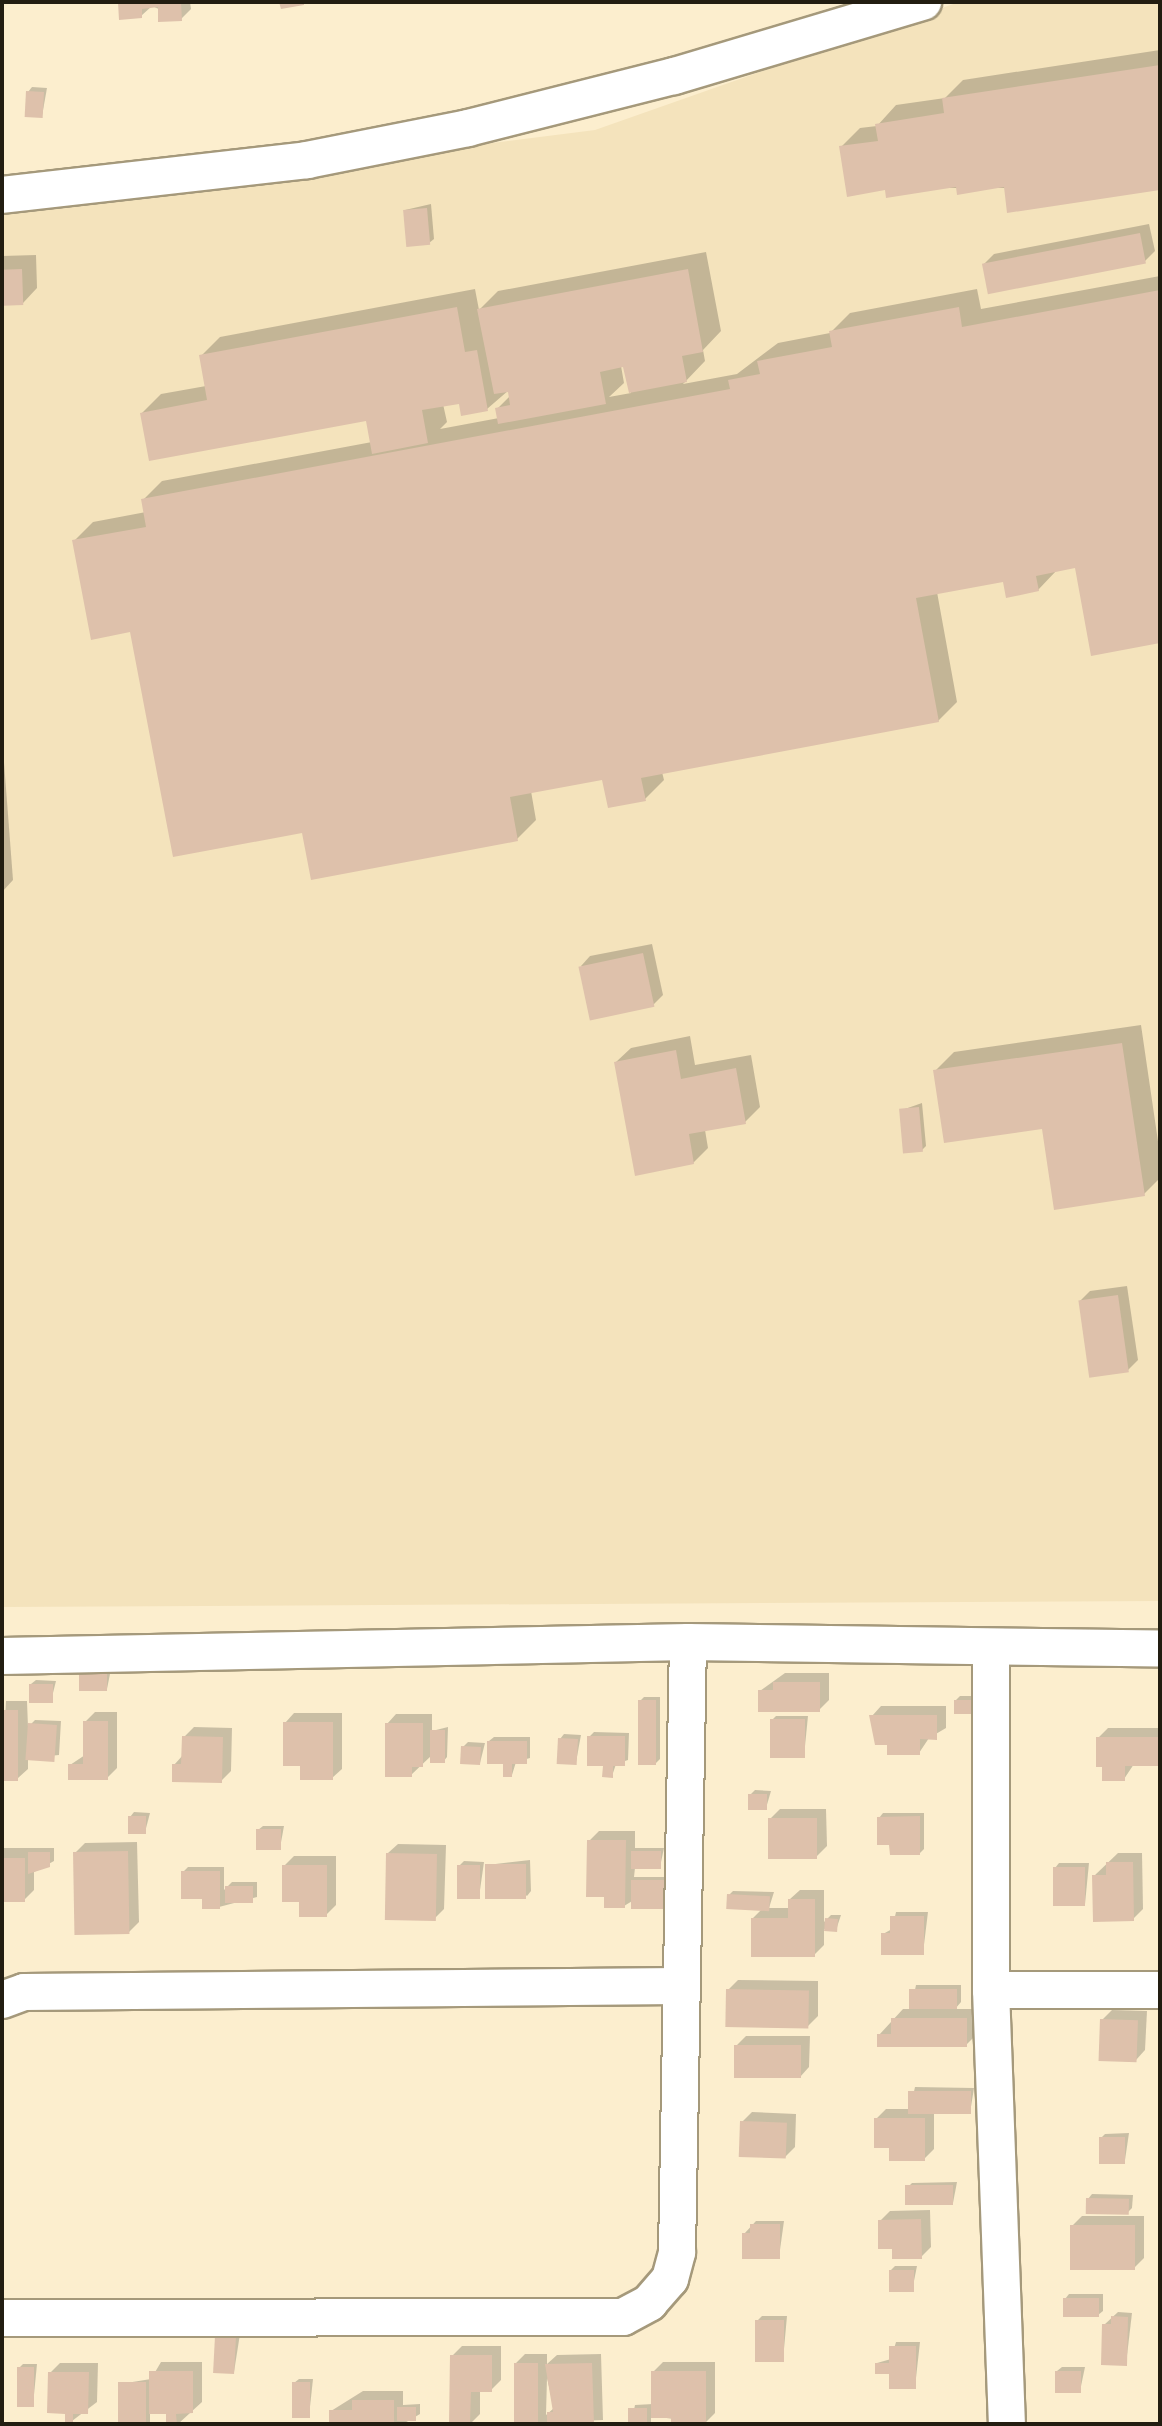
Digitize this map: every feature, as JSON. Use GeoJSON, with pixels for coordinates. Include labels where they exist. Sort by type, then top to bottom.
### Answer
{"type":"FeatureCollection","features":[{"type":"Feature","properties":{"kind":"street"},"geometry":{"type":"LineString","coordinates":[[2,195],[307,160],[468,128],[674,76],[923,2]]}},
{"type":"Feature","properties":{"kind":"street"},"geometry":{"type":"LineString","coordinates":[[2,2318],[623,2317],[649,2303],[670,2279],[677,2252],[679,1986],[688,1642]]}},
{"type":"Feature","properties":{"kind":"street"},"geometry":{"type":"LineString","coordinates":[[2,1656],[688,1642],[991,1649],[1160,1649]]}},
{"type":"Feature","properties":{"kind":"street"},"geometry":{"type":"LineString","coordinates":[[991,1649],[991,1990],[1007,2424]]}},
{"type":"Feature","properties":{"kind":"street"},"geometry":{"type":"LineString","coordinates":[[2,2000],[24,1992],[679,1986]]}},
{"type":"Feature","properties":{"kind":"street"},"geometry":{"type":"LineString","coordinates":[[991,1990],[1160,1990]]}},
{"type":"Feature","properties":{"kind":"shaded area"},"geometry":{"type":"Polygon","coordinates":[[[959,2],[1160,2],[1160,1601],[2,1607],[2,205],[595,130],[959,2]]]}},
{"type":"Feature","properties":{"kind":"building"},"geometry":{"type":"Polygon","coordinates":[[[118,2],[181,2],[182,21],[158,22],[158,7],[142,9],[142,18],[119,20],[118,2]]]}},
{"type":"Feature","properties":{"kind":"building"},"geometry":{"type":"Polygon","coordinates":[[[279,2],[304,2],[304,5],[281,9],[279,2]]]}},
{"type":"Feature","properties":{"kind":"building"},"geometry":{"type":"Polygon","coordinates":[[[1160,65],[1160,190],[1007,213],[1004,187],[957,195],[956,187],[886,198],[885,190],[847,197],[839,146],[878,141],[875,124],[944,113],[942,98],[1160,65]]]}},
{"type":"Feature","properties":{"kind":"building"},"geometry":{"type":"Polygon","coordinates":[[[26,91],[44,92],[43,118],[25,117],[26,91]]]}},
{"type":"Feature","properties":{"kind":"building"},"geometry":{"type":"Polygon","coordinates":[[[427,208],[430,245],[406,247],[403,210],[427,208]]]}},
{"type":"Feature","properties":{"kind":"building"},"geometry":{"type":"Polygon","coordinates":[[[1140,233],[1146,263],[988,294],[982,264],[1140,233]]]}},
{"type":"Feature","properties":{"kind":"building"},"geometry":{"type":"Polygon","coordinates":[[[22,269],[23,305],[3,306],[2,270],[22,269]]]}},
{"type":"Feature","properties":{"kind":"building"},"geometry":{"type":"Polygon","coordinates":[[[688,269],[703,352],[682,356],[687,382],[629,393],[623,367],[600,372],[606,404],[498,424],[495,408],[510,405],[508,392],[494,394],[477,309],[688,269]]]}},
{"type":"Feature","properties":{"kind":"building"},"geometry":{"type":"Polygon","coordinates":[[[1160,290],[1160,643],[1091,656],[1075,568],[1036,576],[1039,591],[1006,598],[1003,582],[916,598],[939,722],[641,778],[646,801],[608,808],[602,780],[510,797],[518,841],[311,880],[302,833],[173,857],[130,632],[91,640],[72,540],[146,527],[141,499],[730,389],[728,380],[760,374],[757,361],[832,347],[829,331],[959,307],[962,327],[1160,290]]]}},
{"type":"Feature","properties":{"kind":"building"},"geometry":{"type":"Polygon","coordinates":[[[457,307],[465,352],[477,350],[488,411],[461,416],[459,404],[422,410],[428,443],[372,454],[366,421],[149,461],[140,413],[207,400],[199,355],[457,307]]]}},
{"type":"Feature","properties":{"kind":"building"},"geometry":{"type":"Polygon","coordinates":[[[643,953],[654,1007],[590,1021],[578,967],[643,953]]]}},
{"type":"Feature","properties":{"kind":"building"},"geometry":{"type":"Polygon","coordinates":[[[1122,1043],[1145,1196],[1054,1210],[1042,1129],[944,1143],[933,1070],[1122,1043]]]}},
{"type":"Feature","properties":{"kind":"building"},"geometry":{"type":"Polygon","coordinates":[[[676,1050],[681,1079],[736,1068],[746,1124],[689,1134],[694,1164],[635,1176],[614,1062],[676,1050]]]}},
{"type":"Feature","properties":{"kind":"building"},"geometry":{"type":"Polygon","coordinates":[[[919,1107],[923,1152],[903,1154],[899,1109],[919,1107]]]}},
{"type":"Feature","properties":{"kind":"building"},"geometry":{"type":"Polygon","coordinates":[[[1118,1295],[1129,1372],[1089,1378],[1078,1301],[1118,1295]]]}},
{"type":"Feature","properties":{"kind":"building"},"geometry":{"type":"Polygon","coordinates":[[[79,1673],[107,1673],[107,1691],[79,1691],[79,1673]]]}},
{"type":"Feature","properties":{"kind":"building"},"geometry":{"type":"Polygon","coordinates":[[[773,1682],[820,1682],[820,1712],[758,1712],[758,1690],[773,1690],[773,1682]]]}},
{"type":"Feature","properties":{"kind":"building"},"geometry":{"type":"Polygon","coordinates":[[[29,1684],[53,1684],[53,1703],[29,1703],[29,1684]]]}},
{"type":"Feature","properties":{"kind":"building"},"geometry":{"type":"Polygon","coordinates":[[[638,1700],[656,1700],[656,1765],[638,1765],[638,1700]]]}},
{"type":"Feature","properties":{"kind":"building"},"geometry":{"type":"Polygon","coordinates":[[[954,1700],[976,1700],[976,1714],[954,1714],[954,1700]]]}},
{"type":"Feature","properties":{"kind":"building"},"geometry":{"type":"Polygon","coordinates":[[[2,1710],[18,1710],[18,1781],[2,1781],[2,1710]]]}},
{"type":"Feature","properties":{"kind":"building"},"geometry":{"type":"Polygon","coordinates":[[[869,1715],[937,1715],[937,1740],[920,1739],[920,1755],[887,1755],[887,1745],[875,1745],[869,1715]]]}},
{"type":"Feature","properties":{"kind":"building"},"geometry":{"type":"Polygon","coordinates":[[[770,1719],[805,1719],[805,1758],[770,1758],[770,1719]]]}},
{"type":"Feature","properties":{"kind":"building"},"geometry":{"type":"Polygon","coordinates":[[[83,1721],[108,1721],[108,1780],[68,1780],[68,1764],[83,1764],[83,1721]]]}},
{"type":"Feature","properties":{"kind":"building"},"geometry":{"type":"Polygon","coordinates":[[[283,1722],[333,1722],[333,1780],[300,1780],[300,1766],[283,1766],[283,1722]]]}},
{"type":"Feature","properties":{"kind":"building"},"geometry":{"type":"Polygon","coordinates":[[[28,1723],[57,1725],[54,1762],[25,1760],[28,1723]]]}},
{"type":"Feature","properties":{"kind":"building"},"geometry":{"type":"Polygon","coordinates":[[[385,1723],[423,1723],[423,1767],[412,1767],[412,1777],[385,1777],[385,1723]]]}},
{"type":"Feature","properties":{"kind":"building"},"geometry":{"type":"Polygon","coordinates":[[[430,1730],[445,1730],[445,1763],[430,1763],[430,1730]]]}},
{"type":"Feature","properties":{"kind":"building"},"geometry":{"type":"Polygon","coordinates":[[[182,1736],[223,1737],[222,1783],[172,1782],[172,1764],[181,1764],[182,1736]]]}},
{"type":"Feature","properties":{"kind":"building"},"geometry":{"type":"Polygon","coordinates":[[[587,1736],[625,1736],[625,1766],[613,1766],[613,1778],[602,1777],[603,1766],[587,1766],[587,1736]]]}},
{"type":"Feature","properties":{"kind":"building"},"geometry":{"type":"Polygon","coordinates":[[[1096,1737],[1160,1737],[1160,1766],[1125,1766],[1125,1781],[1102,1781],[1102,1767],[1096,1767],[1096,1737]]]}},
{"type":"Feature","properties":{"kind":"building"},"geometry":{"type":"Polygon","coordinates":[[[558,1738],[578,1739],[577,1765],[557,1764],[558,1738]]]}},
{"type":"Feature","properties":{"kind":"building"},"geometry":{"type":"Polygon","coordinates":[[[487,1741],[527,1741],[527,1764],[512,1764],[512,1777],[503,1777],[503,1764],[487,1764],[487,1741]]]}},
{"type":"Feature","properties":{"kind":"building"},"geometry":{"type":"Polygon","coordinates":[[[461,1746],[481,1747],[480,1765],[460,1764],[461,1746]]]}},
{"type":"Feature","properties":{"kind":"building"},"geometry":{"type":"Polygon","coordinates":[[[748,1794],[767,1794],[767,1810],[748,1810],[748,1794]]]}},
{"type":"Feature","properties":{"kind":"building"},"geometry":{"type":"Polygon","coordinates":[[[128,1816],[146,1816],[146,1834],[128,1834],[128,1816]]]}},
{"type":"Feature","properties":{"kind":"building"},"geometry":{"type":"Polygon","coordinates":[[[920,1816],[920,1855],[890,1855],[889,1845],[877,1845],[877,1817],[920,1816]]]}},
{"type":"Feature","properties":{"kind":"building"},"geometry":{"type":"Polygon","coordinates":[[[768,1818],[817,1818],[817,1859],[768,1859],[768,1818]]]}},
{"type":"Feature","properties":{"kind":"building"},"geometry":{"type":"Polygon","coordinates":[[[256,1829],[281,1829],[281,1850],[256,1850],[256,1829]]]}},
{"type":"Feature","properties":{"kind":"building"},"geometry":{"type":"Polygon","coordinates":[[[587,1840],[626,1840],[625,1908],[604,1908],[604,1897],[586,1897],[587,1840]]]}},
{"type":"Feature","properties":{"kind":"building"},"geometry":{"type":"Polygon","coordinates":[[[128,1851],[129,1934],[74,1935],[73,1852],[128,1851]]]}},
{"type":"Feature","properties":{"kind":"building"},"geometry":{"type":"Polygon","coordinates":[[[631,1851],[661,1851],[661,1869],[631,1869],[631,1851]]]}},
{"type":"Feature","properties":{"kind":"building"},"geometry":{"type":"Polygon","coordinates":[[[28,1852],[50,1852],[50,1867],[28,1874],[28,1852]]]}},
{"type":"Feature","properties":{"kind":"building"},"geometry":{"type":"Polygon","coordinates":[[[386,1853],[437,1854],[436,1921],[385,1920],[386,1853]]]}},
{"type":"Feature","properties":{"kind":"building"},"geometry":{"type":"Polygon","coordinates":[[[2,1858],[25,1858],[25,1902],[2,1902],[2,1858]]]}},
{"type":"Feature","properties":{"kind":"building"},"geometry":{"type":"Polygon","coordinates":[[[1106,1862],[1133,1862],[1134,1921],[1093,1922],[1092,1875],[1106,1875],[1106,1862]]]}},
{"type":"Feature","properties":{"kind":"building"},"geometry":{"type":"Polygon","coordinates":[[[485,1864],[526,1864],[526,1899],[485,1899],[485,1864]]]}},
{"type":"Feature","properties":{"kind":"building"},"geometry":{"type":"Polygon","coordinates":[[[282,1865],[327,1865],[327,1917],[299,1917],[299,1902],[282,1902],[282,1865]]]}},
{"type":"Feature","properties":{"kind":"building"},"geometry":{"type":"Polygon","coordinates":[[[457,1865],[480,1865],[480,1899],[457,1899],[457,1865]]]}},
{"type":"Feature","properties":{"kind":"building"},"geometry":{"type":"Polygon","coordinates":[[[1053,1867],[1085,1867],[1085,1906],[1053,1906],[1053,1867]]]}},
{"type":"Feature","properties":{"kind":"building"},"geometry":{"type":"Polygon","coordinates":[[[181,1871],[220,1871],[220,1909],[202,1909],[202,1899],[181,1899],[181,1871]]]}},
{"type":"Feature","properties":{"kind":"building"},"geometry":{"type":"Polygon","coordinates":[[[631,1880],[668,1880],[668,1909],[631,1909],[631,1880]]]}},
{"type":"Feature","properties":{"kind":"building"},"geometry":{"type":"Polygon","coordinates":[[[225,1886],[253,1886],[253,1903],[225,1903],[225,1886]]]}},
{"type":"Feature","properties":{"kind":"building"},"geometry":{"type":"Polygon","coordinates":[[[727,1894],[770,1896],[769,1911],[726,1909],[727,1894]]]}},
{"type":"Feature","properties":{"kind":"building"},"geometry":{"type":"Polygon","coordinates":[[[788,1899],[815,1899],[815,1957],[751,1957],[751,1918],[788,1918],[788,1899]]]}},
{"type":"Feature","properties":{"kind":"building"},"geometry":{"type":"Polygon","coordinates":[[[890,1916],[924,1916],[924,1955],[881,1955],[881,1933],[890,1933],[890,1916]]]}},
{"type":"Feature","properties":{"kind":"building"},"geometry":{"type":"Polygon","coordinates":[[[825,1918],[838,1919],[837,1932],[824,1931],[825,1918]]]}},
{"type":"Feature","properties":{"kind":"building"},"geometry":{"type":"Polygon","coordinates":[[[726,1989],[809,1990],[808,2028],[725,2027],[726,1989]]]}},
{"type":"Feature","properties":{"kind":"building"},"geometry":{"type":"Polygon","coordinates":[[[909,1989],[957,1989],[957,2009],[909,2009],[909,1989]]]}},
{"type":"Feature","properties":{"kind":"building"},"geometry":{"type":"Polygon","coordinates":[[[1057,1993],[1094,1993],[1094,2010],[1057,2010],[1057,1993]]]}},
{"type":"Feature","properties":{"kind":"building"},"geometry":{"type":"Polygon","coordinates":[[[891,2018],[967,2018],[967,2047],[877,2047],[877,2034],[891,2034],[891,2018]]]}},
{"type":"Feature","properties":{"kind":"building"},"geometry":{"type":"Polygon","coordinates":[[[1100,2019],[1138,2020],[1137,2062],[1099,2061],[1100,2019]]]}},
{"type":"Feature","properties":{"kind":"building"},"geometry":{"type":"Polygon","coordinates":[[[734,2045],[801,2045],[801,2078],[734,2078],[734,2045]]]}},
{"type":"Feature","properties":{"kind":"building"},"geometry":{"type":"Polygon","coordinates":[[[908,2091],[971,2091],[971,2114],[908,2114],[908,2091]]]}},
{"type":"Feature","properties":{"kind":"building"},"geometry":{"type":"Polygon","coordinates":[[[874,2118],[925,2118],[925,2161],[889,2161],[889,2148],[874,2148],[874,2118]]]}},
{"type":"Feature","properties":{"kind":"building"},"geometry":{"type":"Polygon","coordinates":[[[740,2121],[787,2123],[786,2159],[739,2157],[740,2121]]]}},
{"type":"Feature","properties":{"kind":"building"},"geometry":{"type":"Polygon","coordinates":[[[1099,2137],[1125,2137],[1125,2164],[1099,2164],[1099,2137]]]}},
{"type":"Feature","properties":{"kind":"building"},"geometry":{"type":"Polygon","coordinates":[[[905,2185],[953,2185],[953,2205],[905,2205],[905,2185]]]}},
{"type":"Feature","properties":{"kind":"building"},"geometry":{"type":"Polygon","coordinates":[[[1086,2198],[1129,2199],[1129,2215],[1086,2214],[1086,2198]]]}},
{"type":"Feature","properties":{"kind":"building"},"geometry":{"type":"Polygon","coordinates":[[[921,2219],[922,2259],[892,2259],[892,2249],[878,2249],[878,2220],[921,2219]]]}},
{"type":"Feature","properties":{"kind":"building"},"geometry":{"type":"Polygon","coordinates":[[[750,2224],[780,2224],[780,2259],[742,2259],[742,2233],[750,2233],[750,2224]]]}},
{"type":"Feature","properties":{"kind":"building"},"geometry":{"type":"Polygon","coordinates":[[[1070,2225],[1135,2225],[1135,2270],[1070,2270],[1070,2225]]]}},
{"type":"Feature","properties":{"kind":"building"},"geometry":{"type":"Polygon","coordinates":[[[889,2270],[914,2270],[914,2292],[889,2292],[889,2270]]]}},
{"type":"Feature","properties":{"kind":"building"},"geometry":{"type":"Polygon","coordinates":[[[1063,2298],[1099,2298],[1099,2317],[1063,2317],[1063,2298]]]}},
{"type":"Feature","properties":{"kind":"building"},"geometry":{"type":"Polygon","coordinates":[[[1111,2316],[1128,2317],[1127,2366],[1101,2365],[1102,2324],[1111,2324],[1111,2316]]]}},
{"type":"Feature","properties":{"kind":"building"},"geometry":{"type":"Polygon","coordinates":[[[755,2320],[784,2320],[784,2362],[755,2362],[755,2320]]]}},
{"type":"Feature","properties":{"kind":"building"},"geometry":{"type":"Polygon","coordinates":[[[215,2336],[236,2337],[234,2374],[213,2373],[215,2336]]]}},
{"type":"Feature","properties":{"kind":"building"},"geometry":{"type":"Polygon","coordinates":[[[889,2346],[916,2346],[916,2389],[889,2389],[889,2374],[875,2374],[875,2363],[889,2363],[889,2346]]]}},
{"type":"Feature","properties":{"kind":"building"},"geometry":{"type":"Polygon","coordinates":[[[450,2355],[492,2355],[492,2392],[471,2392],[470,2424],[449,2424],[450,2355]]]}},
{"type":"Feature","properties":{"kind":"building"},"geometry":{"type":"Polygon","coordinates":[[[514,2363],[538,2363],[538,2424],[514,2424],[514,2363]]]}},
{"type":"Feature","properties":{"kind":"building"},"geometry":{"type":"Polygon","coordinates":[[[592,2363],[594,2424],[547,2424],[547,2412],[553,2412],[545,2364],[592,2363]]]}},
{"type":"Feature","properties":{"kind":"building"},"geometry":{"type":"Polygon","coordinates":[[[17,2367],[34,2367],[34,2407],[17,2407],[17,2367]]]}},
{"type":"Feature","properties":{"kind":"building"},"geometry":{"type":"Polygon","coordinates":[[[149,2371],[193,2371],[193,2413],[176,2414],[177,2424],[166,2424],[166,2414],[149,2414],[149,2371]]]}},
{"type":"Feature","properties":{"kind":"building"},"geometry":{"type":"Polygon","coordinates":[[[651,2371],[706,2371],[706,2424],[671,2424],[671,2418],[651,2418],[651,2371]]]}},
{"type":"Feature","properties":{"kind":"building"},"geometry":{"type":"Polygon","coordinates":[[[1055,2371],[1081,2371],[1081,2393],[1055,2393],[1055,2371]]]}},
{"type":"Feature","properties":{"kind":"building"},"geometry":{"type":"Polygon","coordinates":[[[48,2372],[89,2372],[88,2414],[73,2414],[73,2423],[65,2423],[65,2414],[47,2413],[48,2372]]]}},
{"type":"Feature","properties":{"kind":"building"},"geometry":{"type":"Polygon","coordinates":[[[118,2382],[146,2382],[146,2424],[118,2424],[118,2382]]]}},
{"type":"Feature","properties":{"kind":"building"},"geometry":{"type":"Polygon","coordinates":[[[292,2382],[310,2382],[310,2418],[292,2418],[292,2382]]]}},
{"type":"Feature","properties":{"kind":"building"},"geometry":{"type":"Polygon","coordinates":[[[352,2400],[394,2400],[394,2424],[329,2424],[329,2410],[352,2410],[352,2400]]]}},
{"type":"Feature","properties":{"kind":"building"},"geometry":{"type":"Polygon","coordinates":[[[397,2407],[416,2407],[416,2421],[397,2421],[397,2407]]]}},
{"type":"Feature","properties":{"kind":"building"},"geometry":{"type":"Polygon","coordinates":[[[628,2408],[647,2408],[647,2424],[628,2424],[628,2408]]]}}]}
